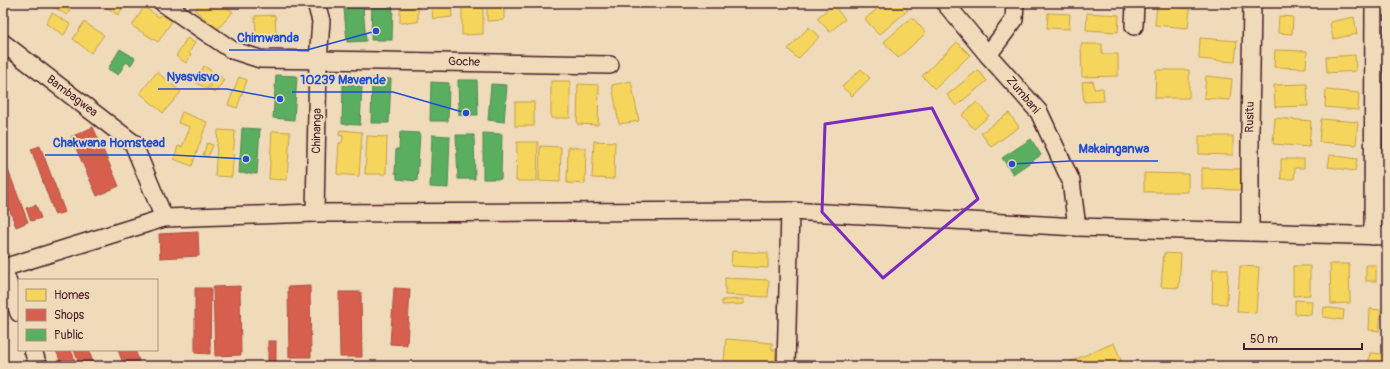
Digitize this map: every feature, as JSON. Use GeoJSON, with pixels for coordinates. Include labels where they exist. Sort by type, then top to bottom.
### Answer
{"type":"FeatureCollection","features":[{"type":"Feature","properties":{"kind":"street","name":"Goche"},"geometry":{"type":"LineString","coordinates":[[163,3],[232,50],[260,59],[610,65]]}},
{"type":"Feature","properties":{"kind":"street","name":"Chinanga"},"geometry":{"type":"LineString","coordinates":[[315,213],[318,60],[321,21],[316,3]]}},
{"type":"Feature","properties":{"kind":"street","name":"Zumbani"},"geometry":{"type":"LineString","coordinates":[[945,3],[988,55],[1039,112],[1071,181],[1077,227]]}},
{"type":"Feature","properties":{"kind":"street"},"geometry":{"type":"LineString","coordinates":[[988,55],[1014,20],[1015,3]]}},
{"type":"Feature","properties":{"kind":"street"},"geometry":{"type":"LineString","coordinates":[[1134,26],[1135,3]]}},
{"type":"Feature","properties":{"kind":"street","name":"Rusitu"},"geometry":{"type":"LineString","coordinates":[[1250,232],[1252,3]]}},
{"type":"Feature","properties":{"kind":"street"},"geometry":{"type":"LineString","coordinates":[[18,310],[3,268],[164,218],[315,213],[790,211],[1077,227],[1380,236],[1374,3]]}},
{"type":"Feature","properties":{"kind":"street","name":"Bambagwea"},"geometry":{"type":"LineString","coordinates":[[3,43],[133,143],[164,218]]}},
{"type":"Feature","properties":{"kind":"street"},"geometry":{"type":"LineString","coordinates":[[786,366],[790,211]]}},
{"type":"Feature","properties":{"kind":"street"},"geometry":{"type":"LineString","coordinates":[[32,351],[38,366]]}},
{"type":"Feature","properties":{"kind":"highlighted area"},"geometry":{"type":"Polygon","coordinates":[[[932,108],[978,199],[883,278],[822,212],[825,124],[932,108]]]}},
{"type":"Feature","properties":{"kind":"building: Homes"},"geometry":{"type":"Polygon","coordinates":[[[47,3],[57,3],[70,11],[67,15],[47,3]]]}},
{"type":"Feature","properties":{"kind":"building: Homes"},"geometry":{"type":"Polygon","coordinates":[[[100,3],[126,3],[118,15],[100,3]]]}},
{"type":"Feature","properties":{"kind":"building: Homes"},"geometry":{"type":"Polygon","coordinates":[[[201,3],[222,3],[233,12],[217,30],[195,10],[201,3]]]}},
{"type":"Feature","properties":{"kind":"building: Homes"},"geometry":{"type":"Polygon","coordinates":[[[431,3],[451,3],[452,17],[433,19],[431,3]]]}},
{"type":"Feature","properties":{"kind":"building: Homes"},"geometry":{"type":"Polygon","coordinates":[[[462,3],[483,3],[483,34],[462,35],[462,3]]]}},
{"type":"Feature","properties":{"kind":"building: Homes"},"geometry":{"type":"Polygon","coordinates":[[[487,3],[504,3],[504,20],[487,21],[487,3]]]}},
{"type":"Feature","properties":{"kind":"building: Homes"},"geometry":{"type":"Polygon","coordinates":[[[884,3],[901,3],[908,10],[879,35],[865,19],[884,3]]]}},
{"type":"Feature","properties":{"kind":"building: Homes"},"geometry":{"type":"Polygon","coordinates":[[[1272,3],[1309,3],[1309,7],[1272,5],[1272,3]]]}},
{"type":"Feature","properties":{"kind":"building: Homes"},"geometry":{"type":"Polygon","coordinates":[[[833,5],[845,19],[830,32],[817,18],[833,5]]]}},
{"type":"Feature","properties":{"kind":"building: Homes"},"geometry":{"type":"Polygon","coordinates":[[[1157,5],[1190,9],[1188,28],[1155,25],[1157,5]]]}},
{"type":"Feature","properties":{"kind":"building: Homes"},"geometry":{"type":"Polygon","coordinates":[[[144,7],[159,17],[161,14],[172,21],[158,42],[132,26],[144,7]]]}},
{"type":"Feature","properties":{"kind":"building: Homes"},"geometry":{"type":"Polygon","coordinates":[[[418,7],[418,22],[400,23],[400,8],[418,7]]]}},
{"type":"Feature","properties":{"kind":"building: Homes"},"geometry":{"type":"Polygon","coordinates":[[[52,13],[70,24],[64,35],[46,24],[52,13]]]}},
{"type":"Feature","properties":{"kind":"building: Homes"},"geometry":{"type":"Polygon","coordinates":[[[1048,13],[1070,14],[1069,29],[1047,28],[1048,13]]]}},
{"type":"Feature","properties":{"kind":"building: Homes"},"geometry":{"type":"Polygon","coordinates":[[[1087,13],[1119,15],[1118,32],[1086,30],[1087,13]]]}},
{"type":"Feature","properties":{"kind":"building: Homes"},"geometry":{"type":"Polygon","coordinates":[[[275,15],[276,36],[256,36],[255,16],[275,15]]]}},
{"type":"Feature","properties":{"kind":"building: Homes"},"geometry":{"type":"Polygon","coordinates":[[[1279,16],[1293,17],[1292,34],[1278,33],[1279,16]]]}},
{"type":"Feature","properties":{"kind":"building: Homes"},"geometry":{"type":"Polygon","coordinates":[[[912,17],[926,33],[898,58],[884,42],[912,17]]]}},
{"type":"Feature","properties":{"kind":"building: Homes"},"geometry":{"type":"Polygon","coordinates":[[[1354,17],[1357,34],[1333,39],[1330,22],[1354,17]]]}},
{"type":"Feature","properties":{"kind":"building: Homes"},"geometry":{"type":"Polygon","coordinates":[[[84,22],[104,35],[91,53],[73,39],[84,22]]]}},
{"type":"Feature","properties":{"kind":"building: Homes"},"geometry":{"type":"Polygon","coordinates":[[[809,27],[819,37],[798,59],[788,49],[809,27]]]}},
{"type":"Feature","properties":{"kind":"building: Homes"},"geometry":{"type":"Polygon","coordinates":[[[187,38],[195,43],[189,53],[191,55],[186,63],[176,56],[187,38]]]}},
{"type":"Feature","properties":{"kind":"building: Homes"},"geometry":{"type":"Polygon","coordinates":[[[1200,38],[1237,41],[1235,62],[1199,59],[1200,38]]]}},
{"type":"Feature","properties":{"kind":"building: Homes"},"geometry":{"type":"Polygon","coordinates":[[[957,42],[970,55],[935,89],[922,76],[957,42]]]}},
{"type":"Feature","properties":{"kind":"building: Homes"},"geometry":{"type":"Polygon","coordinates":[[[1081,44],[1102,44],[1102,54],[1118,54],[1118,76],[1082,77],[1081,44]]]}},
{"type":"Feature","properties":{"kind":"building: Homes"},"geometry":{"type":"Polygon","coordinates":[[[1275,50],[1307,51],[1306,68],[1274,67],[1275,50]]]}},
{"type":"Feature","properties":{"kind":"building: Homes"},"geometry":{"type":"Polygon","coordinates":[[[1355,55],[1356,71],[1327,73],[1326,57],[1355,55]]]}},
{"type":"Feature","properties":{"kind":"building: Homes"},"geometry":{"type":"Polygon","coordinates":[[[204,66],[216,74],[207,89],[195,82],[204,66]]]}},
{"type":"Feature","properties":{"kind":"building: Homes"},"geometry":{"type":"Polygon","coordinates":[[[861,69],[870,78],[852,96],[842,87],[861,69]]]}},
{"type":"Feature","properties":{"kind":"building: Homes"},"geometry":{"type":"Polygon","coordinates":[[[978,70],[987,81],[956,106],[947,95],[978,70]]]}},
{"type":"Feature","properties":{"kind":"building: Homes"},"geometry":{"type":"Polygon","coordinates":[[[1156,70],[1189,70],[1189,98],[1155,98],[1156,70]]]}},
{"type":"Feature","properties":{"kind":"building: Homes"},"geometry":{"type":"Polygon","coordinates":[[[157,72],[181,92],[163,113],[140,93],[157,72]]]}},
{"type":"Feature","properties":{"kind":"building: Homes"},"geometry":{"type":"Polygon","coordinates":[[[219,75],[224,80],[215,93],[209,89],[219,75]]]}},
{"type":"Feature","properties":{"kind":"building: Homes"},"geometry":{"type":"Polygon","coordinates":[[[1206,76],[1232,79],[1230,100],[1204,98],[1206,76]]]}},
{"type":"Feature","properties":{"kind":"building: Homes"},"geometry":{"type":"Polygon","coordinates":[[[239,77],[247,80],[237,108],[228,105],[239,77]]]}},
{"type":"Feature","properties":{"kind":"building: Homes"},"geometry":{"type":"Polygon","coordinates":[[[551,81],[570,81],[570,118],[551,118],[551,81]]]}},
{"type":"Feature","properties":{"kind":"building: Homes"},"geometry":{"type":"Polygon","coordinates":[[[631,81],[639,121],[619,124],[612,85],[631,81]]]}},
{"type":"Feature","properties":{"kind":"building: Homes"},"geometry":{"type":"Polygon","coordinates":[[[1093,81],[1094,89],[1103,88],[1104,101],[1084,102],[1082,82],[1093,81]]]}},
{"type":"Feature","properties":{"kind":"building: Homes"},"geometry":{"type":"Polygon","coordinates":[[[578,84],[599,85],[598,125],[577,124],[578,84]]]}},
{"type":"Feature","properties":{"kind":"building: Homes"},"geometry":{"type":"Polygon","coordinates":[[[1307,84],[1308,106],[1275,107],[1274,85],[1307,84]]]}},
{"type":"Feature","properties":{"kind":"building: Homes"},"geometry":{"type":"Polygon","coordinates":[[[1326,90],[1359,93],[1358,110],[1325,107],[1326,90]]]}},
{"type":"Feature","properties":{"kind":"building: Homes"},"geometry":{"type":"Polygon","coordinates":[[[515,102],[534,102],[534,126],[515,126],[515,102]]]}},
{"type":"Feature","properties":{"kind":"building: Homes"},"geometry":{"type":"Polygon","coordinates":[[[977,102],[989,116],[974,129],[962,115],[977,102]]]}},
{"type":"Feature","properties":{"kind":"building: Homes"},"geometry":{"type":"Polygon","coordinates":[[[182,112],[207,122],[192,166],[174,159],[178,146],[182,147],[190,127],[178,123],[182,112]]]}},
{"type":"Feature","properties":{"kind":"building: Homes"},"geometry":{"type":"Polygon","coordinates":[[[1009,113],[1019,127],[991,147],[981,133],[1009,113]]]}},
{"type":"Feature","properties":{"kind":"building: Homes"},"geometry":{"type":"Polygon","coordinates":[[[1275,118],[1311,121],[1309,147],[1273,144],[1275,118]]]}},
{"type":"Feature","properties":{"kind":"building: Homes"},"geometry":{"type":"Polygon","coordinates":[[[1321,119],[1358,122],[1356,145],[1319,142],[1321,119]]]}},
{"type":"Feature","properties":{"kind":"building: Homes"},"geometry":{"type":"Polygon","coordinates":[[[218,130],[235,131],[232,177],[215,176],[218,130]]]}},
{"type":"Feature","properties":{"kind":"building: Homes"},"geometry":{"type":"Polygon","coordinates":[[[340,130],[362,132],[359,176],[337,174],[339,143],[342,143],[343,136],[339,135],[340,130]]]}},
{"type":"Feature","properties":{"kind":"building: Homes"},"geometry":{"type":"Polygon","coordinates":[[[272,131],[290,132],[287,180],[269,179],[272,131]]]}},
{"type":"Feature","properties":{"kind":"building: Homes"},"geometry":{"type":"Polygon","coordinates":[[[367,136],[387,137],[386,174],[365,174],[367,136]]]}},
{"type":"Feature","properties":{"kind":"building: Homes"},"geometry":{"type":"Polygon","coordinates":[[[1199,136],[1233,136],[1233,155],[1199,154],[1199,136]]]}},
{"type":"Feature","properties":{"kind":"building: Homes"},"geometry":{"type":"Polygon","coordinates":[[[594,141],[615,142],[614,179],[592,178],[594,141]]]}},
{"type":"Feature","properties":{"kind":"building: Homes"},"geometry":{"type":"Polygon","coordinates":[[[517,142],[538,142],[537,181],[516,181],[517,142]]]}},
{"type":"Feature","properties":{"kind":"building: Homes"},"geometry":{"type":"Polygon","coordinates":[[[207,143],[213,145],[208,157],[203,155],[207,143]]]}},
{"type":"Feature","properties":{"kind":"building: Homes"},"geometry":{"type":"Polygon","coordinates":[[[540,146],[561,147],[560,182],[539,181],[540,146]]]}},
{"type":"Feature","properties":{"kind":"building: Homes"},"geometry":{"type":"Polygon","coordinates":[[[568,147],[586,148],[585,184],[567,183],[568,147]]]}},
{"type":"Feature","properties":{"kind":"building: Homes"},"geometry":{"type":"Polygon","coordinates":[[[1330,155],[1357,159],[1355,171],[1328,167],[1330,155]]]}},
{"type":"Feature","properties":{"kind":"building: Homes"},"geometry":{"type":"Polygon","coordinates":[[[1281,159],[1304,159],[1304,168],[1295,168],[1294,179],[1281,179],[1281,159]]]}},
{"type":"Feature","properties":{"kind":"building: Homes"},"geometry":{"type":"Polygon","coordinates":[[[1202,168],[1241,169],[1241,190],[1202,189],[1202,168]]]}},
{"type":"Feature","properties":{"kind":"building: Homes"},"geometry":{"type":"Polygon","coordinates":[[[1144,173],[1188,174],[1188,192],[1144,192],[1144,173]]]}},
{"type":"Feature","properties":{"kind":"building: Homes"},"geometry":{"type":"Polygon","coordinates":[[[732,251],[768,253],[768,268],[731,266],[732,251]]]}},
{"type":"Feature","properties":{"kind":"building: Homes"},"geometry":{"type":"Polygon","coordinates":[[[1164,253],[1181,254],[1179,288],[1161,287],[1164,253]]]}},
{"type":"Feature","properties":{"kind":"building: Homes"},"geometry":{"type":"Polygon","coordinates":[[[1330,264],[1349,264],[1350,303],[1331,304],[1330,264]]]}},
{"type":"Feature","properties":{"kind":"building: Homes"},"geometry":{"type":"Polygon","coordinates":[[[1366,265],[1376,265],[1376,281],[1366,281],[1366,265]]]}},
{"type":"Feature","properties":{"kind":"building: Homes"},"geometry":{"type":"Polygon","coordinates":[[[1240,266],[1259,267],[1256,313],[1237,312],[1240,266]]]}},
{"type":"Feature","properties":{"kind":"building: Homes"},"geometry":{"type":"Polygon","coordinates":[[[1293,266],[1310,266],[1310,295],[1293,296],[1293,266]]]}},
{"type":"Feature","properties":{"kind":"building: Homes"},"geometry":{"type":"Polygon","coordinates":[[[1213,269],[1228,269],[1227,304],[1212,303],[1213,269]]]}},
{"type":"Feature","properties":{"kind":"building: Homes"},"geometry":{"type":"Polygon","coordinates":[[[725,278],[769,280],[768,297],[725,295],[725,278]]]}},
{"type":"Feature","properties":{"kind":"building: Homes"},"geometry":{"type":"Polygon","coordinates":[[[744,299],[744,304],[722,305],[722,300],[744,299]]]}},
{"type":"Feature","properties":{"kind":"building: Homes"},"geometry":{"type":"Polygon","coordinates":[[[1295,300],[1312,301],[1311,315],[1295,314],[1295,300]]]}},
{"type":"Feature","properties":{"kind":"building: Homes"},"geometry":{"type":"Polygon","coordinates":[[[1324,307],[1344,310],[1343,320],[1323,317],[1324,307]]]}},
{"type":"Feature","properties":{"kind":"building: Homes"},"geometry":{"type":"Polygon","coordinates":[[[1370,309],[1381,310],[1379,331],[1369,330],[1370,309]]]}},
{"type":"Feature","properties":{"kind":"building: Homes"},"geometry":{"type":"Polygon","coordinates":[[[726,339],[772,343],[772,350],[776,350],[775,365],[724,361],[726,339]]]}},
{"type":"Feature","properties":{"kind":"building: Homes"},"geometry":{"type":"Polygon","coordinates":[[[1114,343],[1123,365],[1121,366],[1071,366],[1069,362],[1114,343]]]}},
{"type":"Feature","properties":{"kind":"building: Homes"},"geometry":{"type":"Polygon","coordinates":[[[1370,353],[1387,354],[1387,366],[1368,366],[1370,353]]]}},
{"type":"Feature","properties":{"kind":"building: Shops"},"geometry":{"type":"Polygon","coordinates":[[[93,127],[119,186],[97,196],[71,137],[93,127]]]}},
{"type":"Feature","properties":{"kind":"building: Shops"},"geometry":{"type":"Polygon","coordinates":[[[40,146],[65,212],[55,215],[31,149],[40,146]]]}},
{"type":"Feature","properties":{"kind":"building: Shops"},"geometry":{"type":"Polygon","coordinates":[[[3,157],[28,222],[16,227],[3,192],[3,157]]]}},
{"type":"Feature","properties":{"kind":"building: Shops"},"geometry":{"type":"Polygon","coordinates":[[[36,205],[41,218],[31,221],[26,208],[36,205]]]}},
{"type":"Feature","properties":{"kind":"building: Shops"},"geometry":{"type":"Polygon","coordinates":[[[198,232],[199,256],[160,258],[159,234],[198,232]]]}},
{"type":"Feature","properties":{"kind":"building: Shops"},"geometry":{"type":"Polygon","coordinates":[[[240,286],[241,355],[215,356],[213,287],[240,286]]]}},
{"type":"Feature","properties":{"kind":"building: Shops"},"geometry":{"type":"Polygon","coordinates":[[[310,286],[311,357],[289,357],[288,287],[310,286]]]}},
{"type":"Feature","properties":{"kind":"building: Shops"},"geometry":{"type":"Polygon","coordinates":[[[195,288],[211,288],[210,354],[195,353],[195,288]]]}},
{"type":"Feature","properties":{"kind":"building: Shops"},"geometry":{"type":"Polygon","coordinates":[[[394,288],[410,289],[407,345],[390,344],[394,288]]]}},
{"type":"Feature","properties":{"kind":"building: Shops"},"geometry":{"type":"Polygon","coordinates":[[[339,292],[361,292],[362,357],[340,357],[339,292]]]}},
{"type":"Feature","properties":{"kind":"building: Shops"},"geometry":{"type":"Polygon","coordinates":[[[3,312],[8,324],[3,325],[3,312]]]}},
{"type":"Feature","properties":{"kind":"building: Shops"},"geometry":{"type":"Polygon","coordinates":[[[268,341],[276,341],[276,363],[268,363],[268,341]]]}},
{"type":"Feature","properties":{"kind":"building: Shops"},"geometry":{"type":"Polygon","coordinates":[[[56,351],[71,351],[77,366],[62,366],[56,351]]]}},
{"type":"Feature","properties":{"kind":"building: Shops"},"geometry":{"type":"Polygon","coordinates":[[[74,351],[89,351],[94,366],[80,366],[74,351]]]}},
{"type":"Feature","properties":{"kind":"building: Shops"},"geometry":{"type":"Polygon","coordinates":[[[118,351],[135,351],[139,361],[124,366],[118,351]]]}},
{"type":"Feature","properties":{"kind":"building: Public"},"geometry":{"type":"Polygon","coordinates":[[[372,3],[393,3],[392,40],[371,40],[372,3]]]}},
{"type":"Feature","properties":{"kind":"building: Public"},"geometry":{"type":"Polygon","coordinates":[[[363,7],[366,41],[347,42],[344,9],[363,7]]]}},
{"type":"Feature","properties":{"kind":"building: Public"},"geometry":{"type":"Polygon","coordinates":[[[120,49],[135,58],[131,65],[126,62],[118,75],[108,69],[120,49]]]}},
{"type":"Feature","properties":{"kind":"building: Public"},"geometry":{"type":"Polygon","coordinates":[[[276,75],[297,76],[294,120],[273,118],[276,75]]]}},
{"type":"Feature","properties":{"kind":"building: Public"},"geometry":{"type":"Polygon","coordinates":[[[372,78],[391,79],[389,123],[371,123],[372,78]]]}},
{"type":"Feature","properties":{"kind":"building: Public"},"geometry":{"type":"Polygon","coordinates":[[[458,80],[477,80],[478,115],[459,115],[458,80]]]}},
{"type":"Feature","properties":{"kind":"building: Public"},"geometry":{"type":"Polygon","coordinates":[[[431,82],[449,83],[448,121],[430,121],[431,82]]]}},
{"type":"Feature","properties":{"kind":"building: Public"},"geometry":{"type":"Polygon","coordinates":[[[343,84],[362,85],[360,125],[342,124],[343,84]]]}},
{"type":"Feature","properties":{"kind":"building: Public"},"geometry":{"type":"Polygon","coordinates":[[[491,84],[507,85],[504,122],[488,120],[491,84]]]}},
{"type":"Feature","properties":{"kind":"building: Public"},"geometry":{"type":"Polygon","coordinates":[[[242,128],[260,129],[257,174],[239,173],[242,128]]]}},
{"type":"Feature","properties":{"kind":"building: Public"},"geometry":{"type":"Polygon","coordinates":[[[400,132],[420,133],[417,181],[397,179],[397,174],[395,173],[396,149],[399,149],[400,132]]]}},
{"type":"Feature","properties":{"kind":"building: Public"},"geometry":{"type":"Polygon","coordinates":[[[483,133],[502,134],[501,179],[483,179],[483,133]]]}},
{"type":"Feature","properties":{"kind":"building: Public"},"geometry":{"type":"Polygon","coordinates":[[[432,135],[450,136],[448,188],[430,187],[432,135]]]}},
{"type":"Feature","properties":{"kind":"building: Public"},"geometry":{"type":"Polygon","coordinates":[[[456,135],[474,135],[475,179],[458,179],[456,135]]]}},
{"type":"Feature","properties":{"kind":"building: Public"},"geometry":{"type":"Polygon","coordinates":[[[1031,139],[1041,155],[1013,174],[1002,158],[1031,139]]]}},
{"type":"Feature","properties":{"kind":"place","name":"Chimwanda"},"geometry":{"type":"Point","coordinates":[376,31]}},
{"type":"Feature","properties":{"kind":"place","name":"Nyasvisvo"},"geometry":{"type":"Point","coordinates":[280,99]}},
{"type":"Feature","properties":{"kind":"place","name":"10239 Mavende"},"geometry":{"type":"Point","coordinates":[466,113]}},
{"type":"Feature","properties":{"kind":"place","name":"Chakwana Homstead"},"geometry":{"type":"Point","coordinates":[246,159]}},
{"type":"Feature","properties":{"kind":"place","name":"Makainganwa"},"geometry":{"type":"Point","coordinates":[1012,164]}}]}
